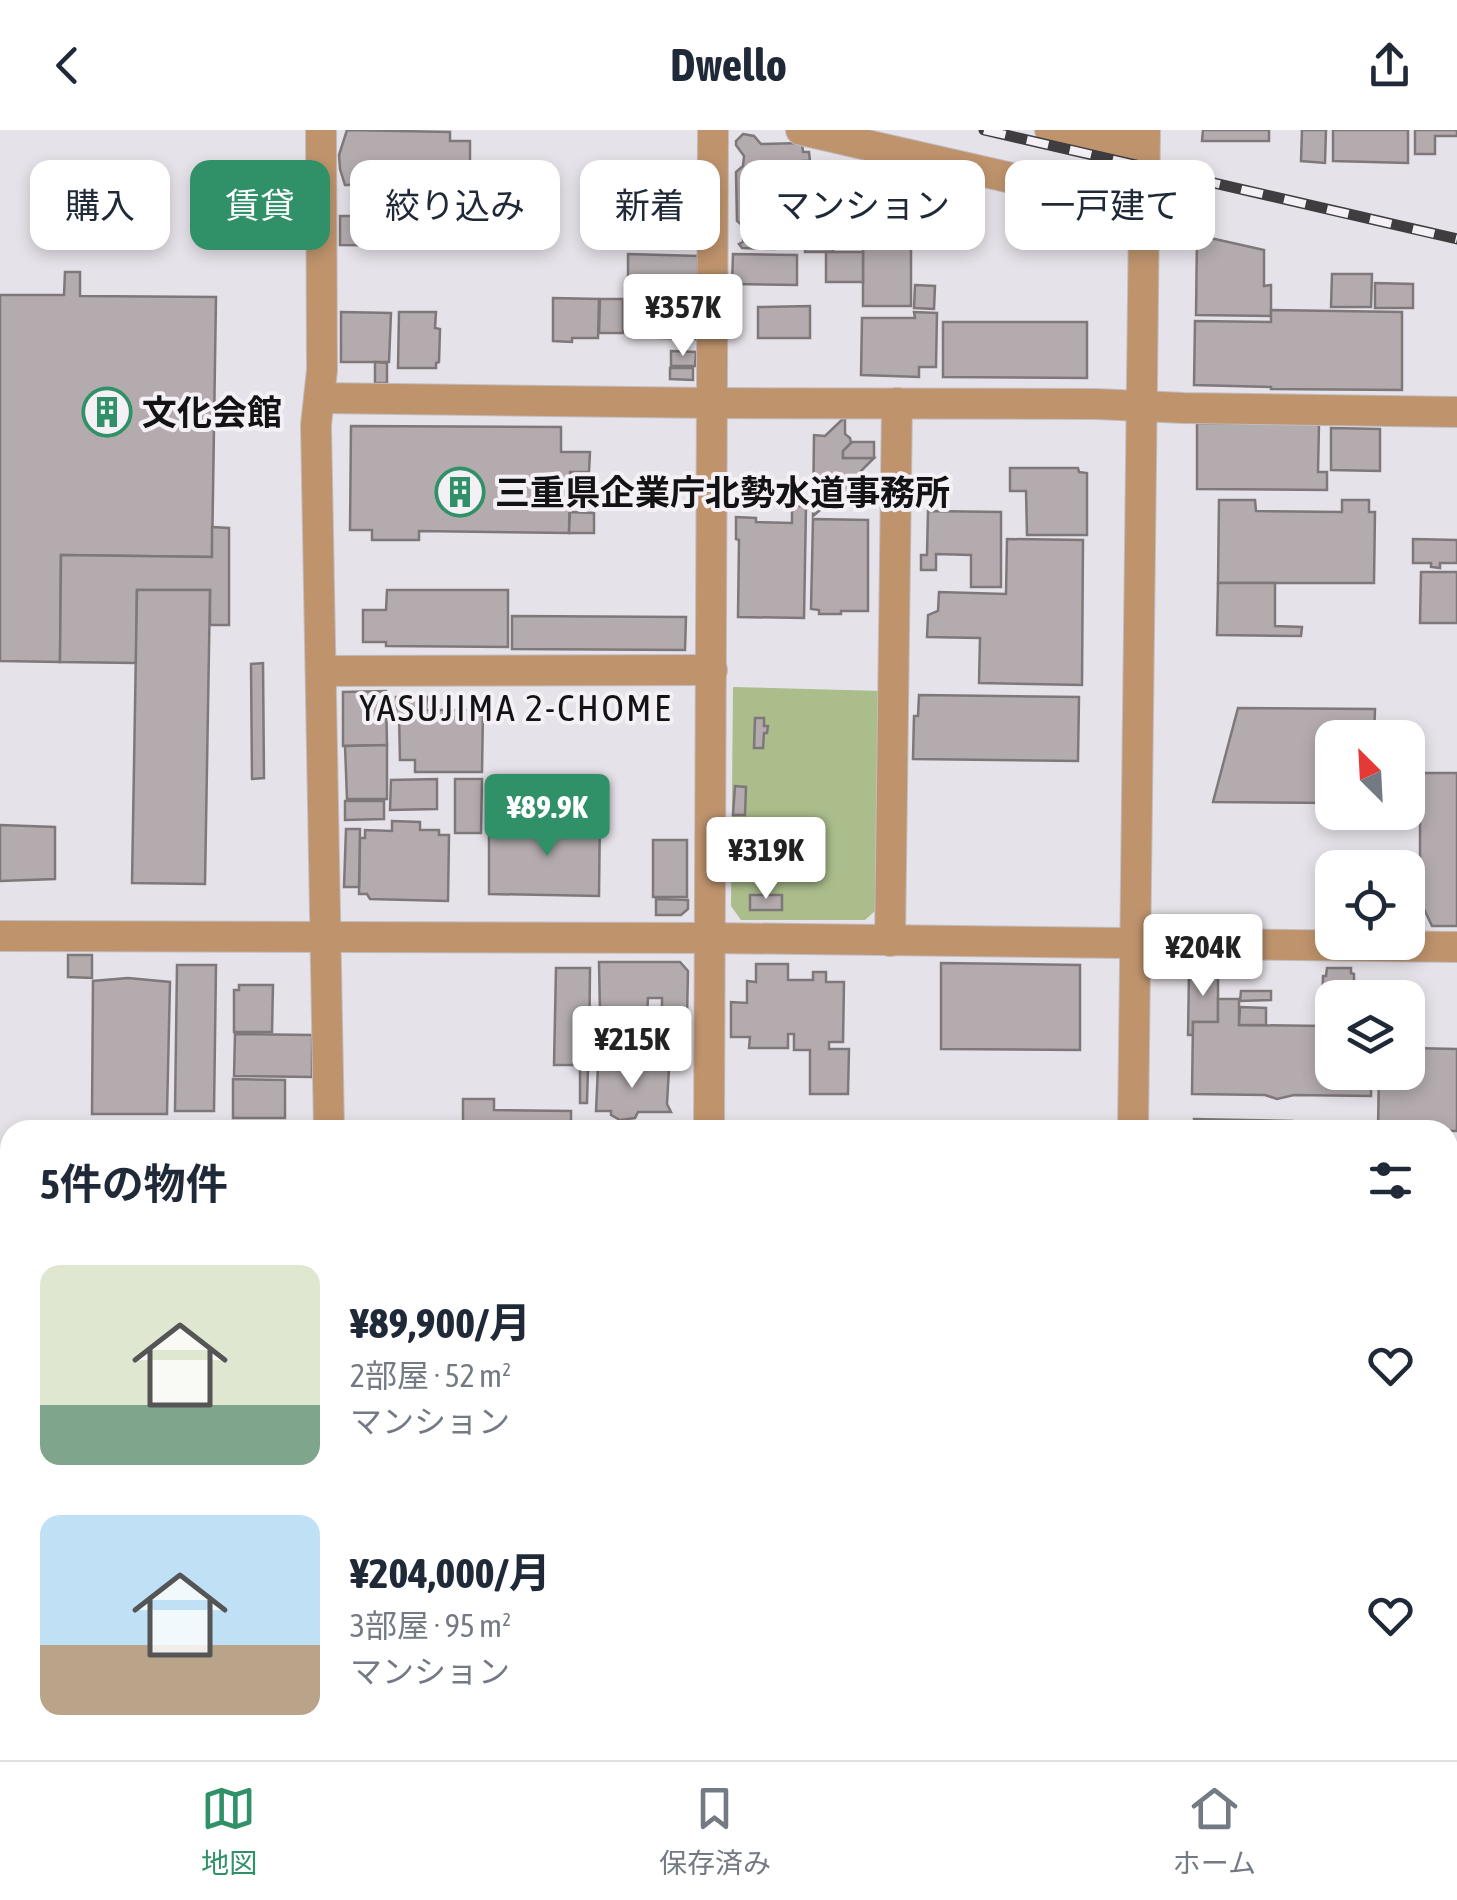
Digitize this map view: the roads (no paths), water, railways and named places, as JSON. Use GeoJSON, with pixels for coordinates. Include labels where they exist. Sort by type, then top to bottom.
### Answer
{"type":"FeatureCollection","features":[{"type":"Feature","properties":{"kind":"street"},"geometry":{"type":"LineString","coordinates":[[321,130],[322,370],[316,425],[329,1120]]}},
{"type":"Feature","properties":{"kind":"street"},"geometry":{"type":"LineString","coordinates":[[709,1120],[713,130]]}},
{"type":"Feature","properties":{"kind":"street"},"geometry":{"type":"LineString","coordinates":[[801,130],[1005,177]]}},
{"type":"Feature","properties":{"kind":"street"},"geometry":{"type":"LineString","coordinates":[[1050,130],[1097,140],[1144,138]]}},
{"type":"Feature","properties":{"kind":"street"},"geometry":{"type":"LineString","coordinates":[[1133,1120],[1142,250]]}},
{"type":"Feature","properties":{"kind":"street"},"geometry":{"type":"LineString","coordinates":[[319,398],[1457,412]]}},
{"type":"Feature","properties":{"kind":"street"},"geometry":{"type":"LineString","coordinates":[[890,941],[897,403]]}},
{"type":"Feature","properties":{"kind":"street"},"geometry":{"type":"LineString","coordinates":[[321,671],[712,670]]}},
{"type":"Feature","properties":{"kind":"street"},"geometry":{"type":"LineString","coordinates":[[0,936],[711,938],[1457,948]]}},
{"type":"Feature","properties":{"kind":"railway"},"geometry":{"type":"LineString","coordinates":[[984,130],[1457,239]]}},
{"type":"Feature","properties":{"kind":"place","name":"文化会館"},"geometry":{"type":"Point","coordinates":[107,412]}},
{"type":"Feature","properties":{"kind":"place","name":"三重県企業庁北勢水道事務所"},"geometry":{"type":"Point","coordinates":[460,492]}},
{"type":"Feature","properties":{"kind":"district","name":"YASUJIMA 2-CHOME"},"geometry":{"type":"Point","coordinates":[516,707]}}]}
